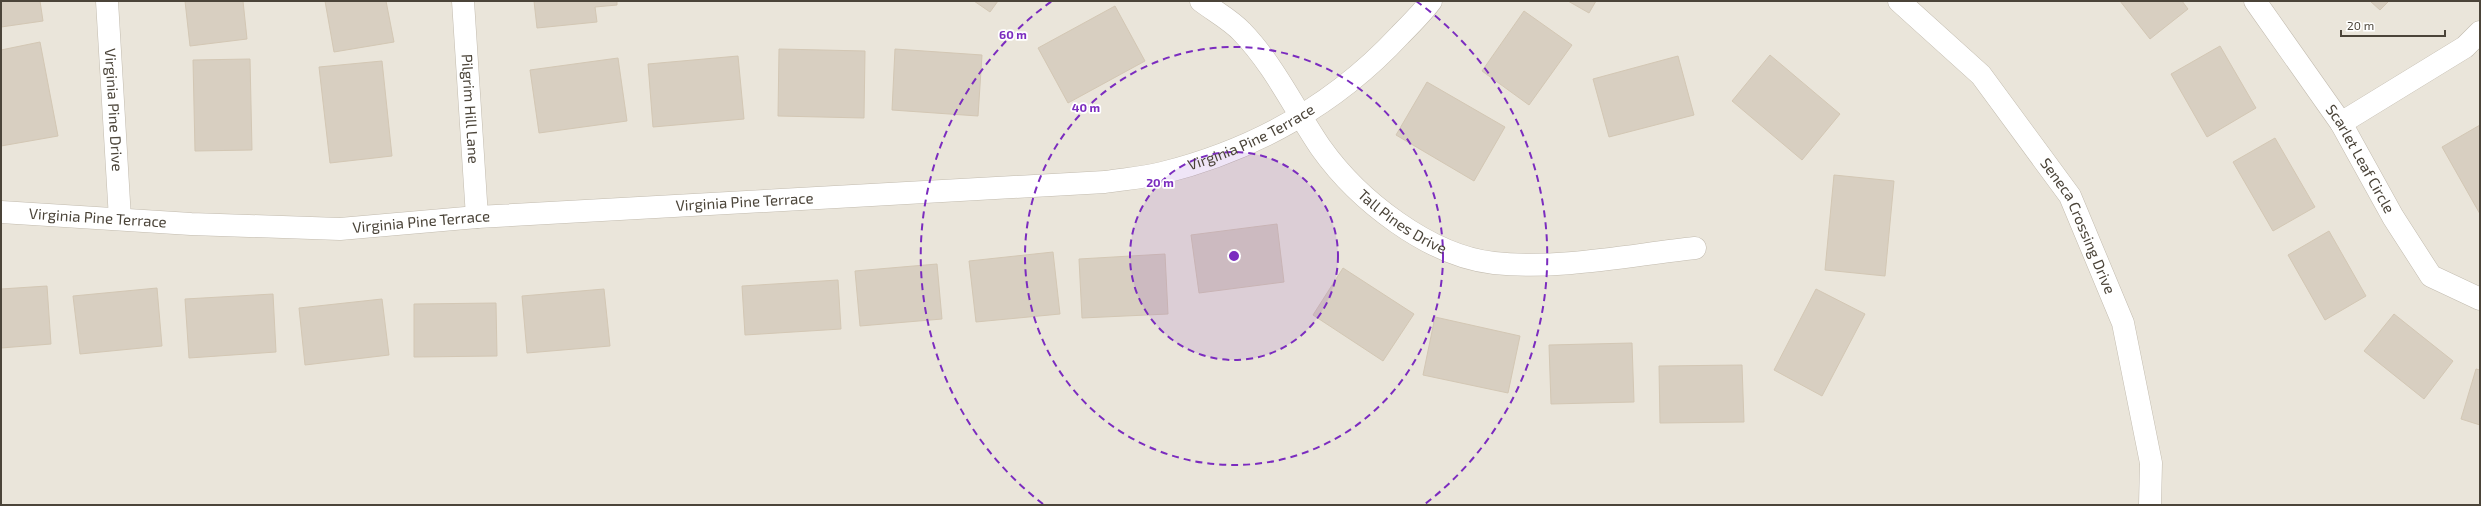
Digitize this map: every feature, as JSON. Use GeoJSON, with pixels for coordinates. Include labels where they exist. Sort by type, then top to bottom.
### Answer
{"type":"FeatureCollection","features":[{"type":"Feature","properties":{"kind":"street","name":"Virginia Pine Drive"},"geometry":{"type":"LineString","coordinates":[[107,1],[120,219]]}},
{"type":"Feature","properties":{"kind":"street","name":"Pilgrim Hill Lane"},"geometry":{"type":"LineString","coordinates":[[463,1],[477,217]]}},
{"type":"Feature","properties":{"kind":"street","name":"Tall Pines Drive"},"geometry":{"type":"LineString","coordinates":[[1201,1],[1242,31],[1265,61],[1300,118],[1333,165],[1373,205],[1416,234],[1455,252],[1493,263],[1528,265],[1695,248]]}},
{"type":"Feature","properties":{"kind":"street","name":"Virginia Pine Terrace"},"geometry":{"type":"LineString","coordinates":[[1,212],[191,224],[340,229],[477,217],[1105,182],[1161,174],[1237,150],[1300,118],[1346,86],[1380,57],[1431,1]]}},
{"type":"Feature","properties":{"kind":"street","name":"Seneca Crossing Drive"},"geometry":{"type":"LineString","coordinates":[[1899,1],[1981,75],[2070,196],[2123,323],[2151,462],[2150,505]]}},
{"type":"Feature","properties":{"kind":"street","name":"Scarlet Leaf Circle"},"geometry":{"type":"LineString","coordinates":[[2255,1],[2341,123],[2394,218],[2431,276],[2480,299]]}},
{"type":"Feature","properties":{"kind":"street"},"geometry":{"type":"LineString","coordinates":[[2341,123],[2465,47],[2480,32]]}},
{"type":"Feature","properties":{"kind":"shaded area"},"geometry":{"type":"Polygon","coordinates":[[[1,1],[2480,1],[2480,505],[1,505],[1,1]]]}},
{"type":"Feature","properties":{"kind":"building"},"geometry":{"type":"Polygon","coordinates":[[[1,1],[40,1],[43,21],[1,27],[1,1]]]}},
{"type":"Feature","properties":{"kind":"building"},"geometry":{"type":"Polygon","coordinates":[[[185,1],[243,1],[247,39],[190,46],[185,1]]]}},
{"type":"Feature","properties":{"kind":"building"},"geometry":{"type":"Polygon","coordinates":[[[325,1],[386,1],[394,42],[334,52],[325,1]]]}},
{"type":"Feature","properties":{"kind":"building"},"geometry":{"type":"Polygon","coordinates":[[[534,1],[617,1],[617,5],[595,7],[597,22],[537,28],[534,1]]]}},
{"type":"Feature","properties":{"kind":"building"},"geometry":{"type":"Polygon","coordinates":[[[974,1],[998,1],[990,12],[974,1]]]}},
{"type":"Feature","properties":{"kind":"building"},"geometry":{"type":"Polygon","coordinates":[[[1568,1],[1596,1],[1589,13],[1568,1]]]}},
{"type":"Feature","properties":{"kind":"building"},"geometry":{"type":"Polygon","coordinates":[[[2120,1],[2182,1],[2188,9],[2150,39],[2120,1]]]}},
{"type":"Feature","properties":{"kind":"building"},"geometry":{"type":"Polygon","coordinates":[[[2370,1],[2389,1],[2380,10],[2370,1]]]}},
{"type":"Feature","properties":{"kind":"building"},"geometry":{"type":"Polygon","coordinates":[[[1115,6],[1145,61],[1068,103],[1038,48],[1115,6]]]}},
{"type":"Feature","properties":{"kind":"building"},"geometry":{"type":"Polygon","coordinates":[[[1524,11],[1572,45],[1529,105],[1482,71],[1524,11]]]}},
{"type":"Feature","properties":{"kind":"building"},"geometry":{"type":"Polygon","coordinates":[[[40,42],[58,136],[1,146],[1,50],[40,42]]]}},
{"type":"Feature","properties":{"kind":"building"},"geometry":{"type":"Polygon","coordinates":[[[2220,46],[2256,108],[2207,137],[2171,74],[2220,46]]]}},
{"type":"Feature","properties":{"kind":"building"},"geometry":{"type":"Polygon","coordinates":[[[779,49],[865,51],[864,118],[778,116],[779,49]]]}},
{"type":"Feature","properties":{"kind":"building"},"geometry":{"type":"Polygon","coordinates":[[[895,49],[982,55],[978,116],[892,110],[895,49]]]}},
{"type":"Feature","properties":{"kind":"building"},"geometry":{"type":"Polygon","coordinates":[[[1770,55],[1840,114],[1802,160],[1732,101],[1770,55]]]}},
{"type":"Feature","properties":{"kind":"building"},"geometry":{"type":"Polygon","coordinates":[[[738,56],[744,119],[653,127],[648,64],[738,56]]]}},
{"type":"Feature","properties":{"kind":"building"},"geometry":{"type":"Polygon","coordinates":[[[1678,56],[1694,115],[1609,137],[1593,79],[1678,56]]]}},
{"type":"Feature","properties":{"kind":"building"},"geometry":{"type":"Polygon","coordinates":[[[618,58],[627,121],[539,133],[530,70],[618,58]]]}},
{"type":"Feature","properties":{"kind":"building"},"geometry":{"type":"Polygon","coordinates":[[[250,59],[252,150],[195,151],[193,60],[250,59]]]}},
{"type":"Feature","properties":{"kind":"building"},"geometry":{"type":"Polygon","coordinates":[[[382,61],[392,156],[330,163],[319,67],[382,61]]]}},
{"type":"Feature","properties":{"kind":"building"},"geometry":{"type":"Polygon","coordinates":[[[1427,82],[1505,127],[1474,181],[1396,135],[1427,82]]]}},
{"type":"Feature","properties":{"kind":"building"},"geometry":{"type":"Polygon","coordinates":[[[2480,125],[2480,214],[2442,147],[2480,125]]]}},
{"type":"Feature","properties":{"kind":"building"},"geometry":{"type":"Polygon","coordinates":[[[2275,138],[2315,207],[2273,231],[2233,162],[2275,138]]]}},
{"type":"Feature","properties":{"kind":"building"},"geometry":{"type":"Polygon","coordinates":[[[1834,175],[1894,181],[1885,276],[1825,270],[1834,175]]]}},
{"type":"Feature","properties":{"kind":"building"},"geometry":{"type":"Polygon","coordinates":[[[1277,224],[1284,282],[1199,293],[1191,235],[1277,224]]]}},
{"type":"Feature","properties":{"kind":"building"},"geometry":{"type":"Polygon","coordinates":[[[2329,231],[2366,296],[2325,320],[2288,255],[2329,231]]]}},
{"type":"Feature","properties":{"kind":"building"},"geometry":{"type":"Polygon","coordinates":[[[1053,252],[1060,314],[976,322],[969,261],[1053,252]]]}},
{"type":"Feature","properties":{"kind":"building"},"geometry":{"type":"Polygon","coordinates":[[[1165,254],[1168,314],[1082,318],[1079,259],[1165,254]]]}},
{"type":"Feature","properties":{"kind":"building"},"geometry":{"type":"Polygon","coordinates":[[[937,264],[942,319],[860,326],[855,271],[937,264]]]}},
{"type":"Feature","properties":{"kind":"building"},"geometry":{"type":"Polygon","coordinates":[[[1343,268],[1414,314],[1383,361],[1313,315],[1343,268]]]}},
{"type":"Feature","properties":{"kind":"building"},"geometry":{"type":"Polygon","coordinates":[[[838,280],[841,329],[745,335],[742,286],[838,280]]]}},
{"type":"Feature","properties":{"kind":"building"},"geometry":{"type":"Polygon","coordinates":[[[47,286],[51,344],[1,348],[1,289],[47,286]]]}},
{"type":"Feature","properties":{"kind":"building"},"geometry":{"type":"Polygon","coordinates":[[[157,288],[162,346],[80,354],[73,296],[157,288]]]}},
{"type":"Feature","properties":{"kind":"building"},"geometry":{"type":"Polygon","coordinates":[[[604,289],[610,346],[527,353],[522,296],[604,289]]]}},
{"type":"Feature","properties":{"kind":"building"},"geometry":{"type":"Polygon","coordinates":[[[1816,289],[1865,314],[1822,396],[1774,370],[1816,289]]]}},
{"type":"Feature","properties":{"kind":"building"},"geometry":{"type":"Polygon","coordinates":[[[273,294],[276,352],[189,358],[185,299],[273,294]]]}},
{"type":"Feature","properties":{"kind":"building"},"geometry":{"type":"Polygon","coordinates":[[[382,299],[389,355],[305,365],[299,308],[382,299]]]}},
{"type":"Feature","properties":{"kind":"building"},"geometry":{"type":"Polygon","coordinates":[[[496,303],[497,356],[414,357],[414,304],[496,303]]]}},
{"type":"Feature","properties":{"kind":"building"},"geometry":{"type":"Polygon","coordinates":[[[2394,314],[2453,361],[2424,399],[2364,351],[2394,314]]]}},
{"type":"Feature","properties":{"kind":"building"},"geometry":{"type":"Polygon","coordinates":[[[1435,317],[1520,336],[1508,393],[1423,375],[1435,317]]]}},
{"type":"Feature","properties":{"kind":"building"},"geometry":{"type":"Polygon","coordinates":[[[1632,343],[1634,402],[1551,404],[1549,345],[1632,343]]]}},
{"type":"Feature","properties":{"kind":"building"},"geometry":{"type":"Polygon","coordinates":[[[1742,365],[1744,422],[1660,423],[1659,366],[1742,365]]]}},
{"type":"Feature","properties":{"kind":"building"},"geometry":{"type":"Polygon","coordinates":[[[2476,369],[2480,370],[2480,425],[2461,419],[2476,369]]]}}]}
